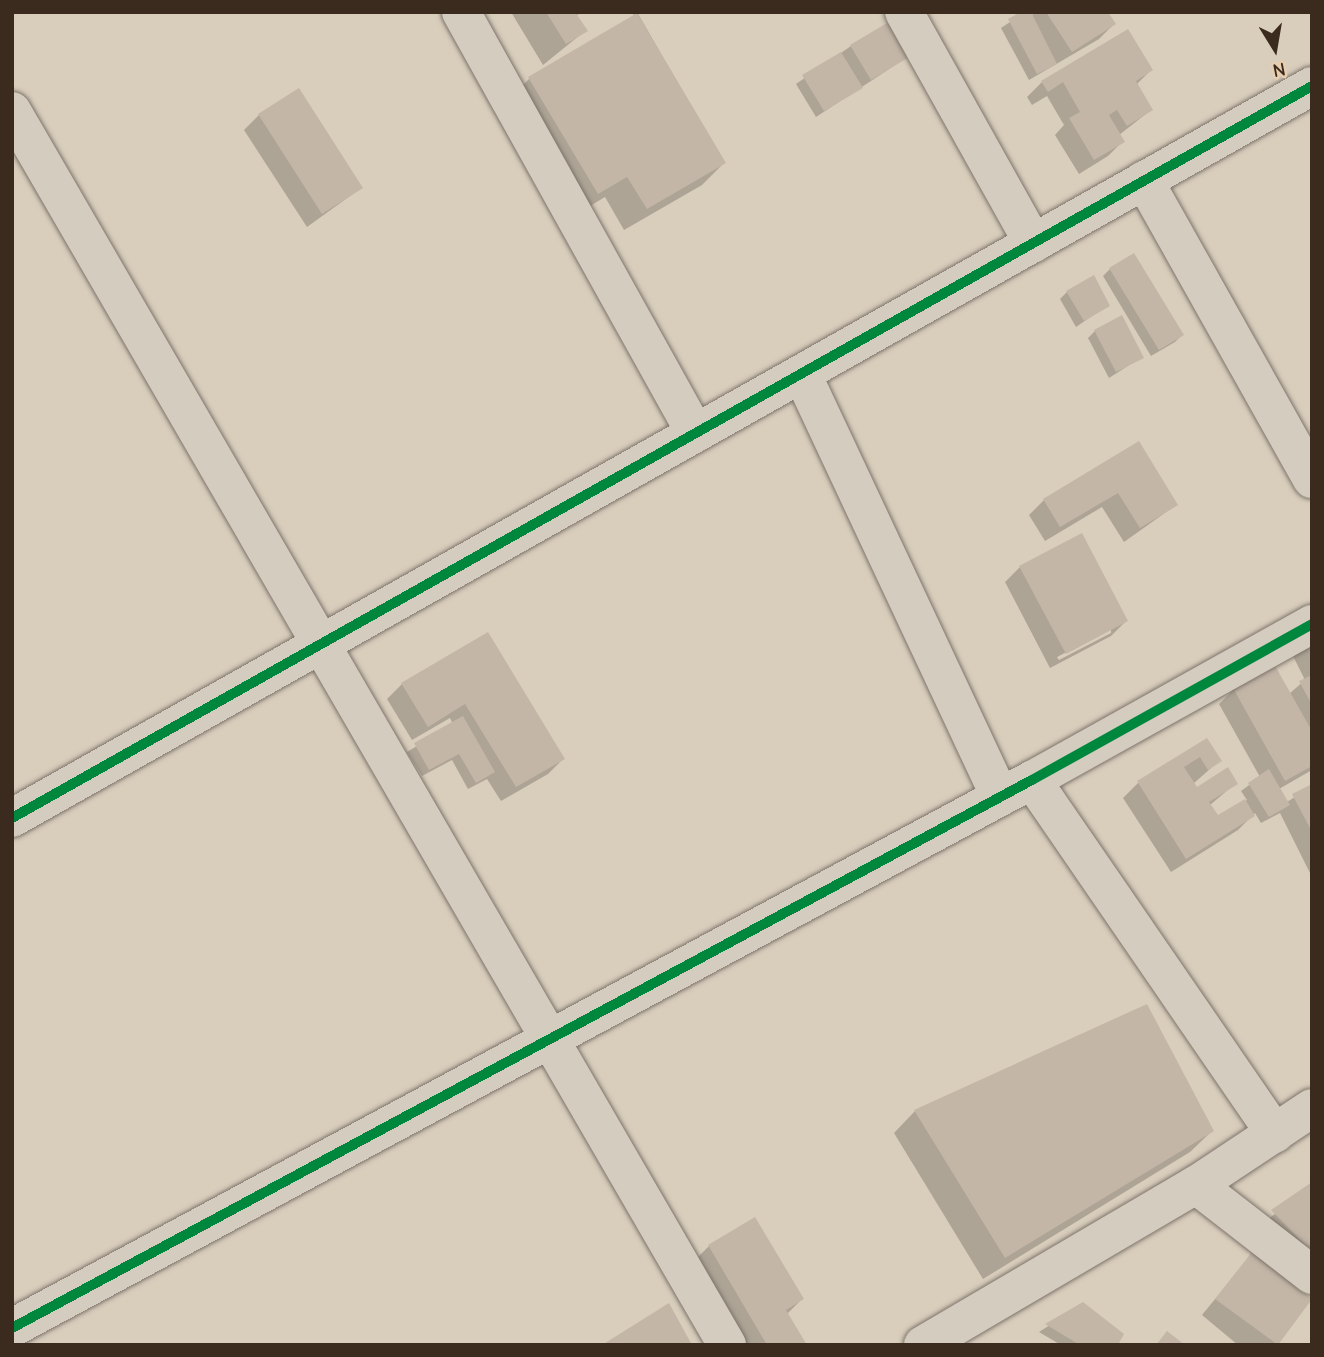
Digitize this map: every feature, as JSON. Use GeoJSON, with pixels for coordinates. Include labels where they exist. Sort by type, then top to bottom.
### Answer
{"type":"FeatureCollection","features":[{"type":"Feature","properties":{"kind":"street"},"geometry":{"type":"LineString","coordinates":[[461,12],[695,433]]}},
{"type":"Feature","properties":{"kind":"street"},"geometry":{"type":"LineString","coordinates":[[904,12],[1033,243]]}},
{"type":"Feature","properties":{"kind":"street"},"geometry":{"type":"LineString","coordinates":[[12,818],[1312,86]]}},
{"type":"Feature","properties":{"kind":"street"},"geometry":{"type":"LineString","coordinates":[[12,111],[324,643],[727,1345]]}},
{"type":"Feature","properties":{"kind":"street"},"geometry":{"type":"LineString","coordinates":[[1144,180],[1312,479]]}},
{"type":"Feature","properties":{"kind":"street"},"geometry":{"type":"LineString","coordinates":[[802,374],[1016,789],[1275,1133]]}},
{"type":"Feature","properties":{"kind":"street"},"geometry":{"type":"LineString","coordinates":[[12,1328],[549,1036],[1016,789],[1312,624]]}},
{"type":"Feature","properties":{"kind":"street"},"geometry":{"type":"LineString","coordinates":[[923,1345],[1196,1185],[1312,1108]]}},
{"type":"Feature","properties":{"kind":"street"},"geometry":{"type":"LineString","coordinates":[[1196,1185],[1312,1275]]}},
{"type":"Feature","properties":{"kind":"building"},"geometry":{"type":"Polygon","coordinates":[[[546,12],[575,12],[588,31],[566,44],[546,12]]]}},
{"type":"Feature","properties":{"kind":"building"},"geometry":{"type":"Polygon","coordinates":[[[1021,12],[1031,12],[1057,64],[1037,74],[1008,19],[1021,12]]]}},
{"type":"Feature","properties":{"kind":"building"},"geometry":{"type":"Polygon","coordinates":[[[1046,12],[1108,12],[1116,24],[1072,52],[1046,12]]]}},
{"type":"Feature","properties":{"kind":"building"},"geometry":{"type":"Polygon","coordinates":[[[637,13],[726,163],[647,209],[627,177],[598,194],[528,77],[637,13]]]}},
{"type":"Feature","properties":{"kind":"building"},"geometry":{"type":"Polygon","coordinates":[[[892,20],[914,54],[871,80],[850,45],[892,20]]]}},
{"type":"Feature","properties":{"kind":"building"},"geometry":{"type":"Polygon","coordinates":[[[1128,29],[1153,70],[1136,81],[1153,110],[1127,126],[1117,110],[1109,115],[1125,142],[1094,160],[1069,118],[1080,112],[1063,82],[1048,92],[1041,81],[1128,29]]]}},
{"type":"Feature","properties":{"kind":"building"},"geometry":{"type":"Polygon","coordinates":[[[841,52],[863,88],[824,111],[802,75],[841,52]]]}},
{"type":"Feature","properties":{"kind":"building"},"geometry":{"type":"Polygon","coordinates":[[[299,88],[363,188],[322,214],[258,114],[299,88]]]}},
{"type":"Feature","properties":{"kind":"building"},"geometry":{"type":"Polygon","coordinates":[[[1134,253],[1184,335],[1159,350],[1109,268],[1134,253]]]}},
{"type":"Feature","properties":{"kind":"building"},"geometry":{"type":"Polygon","coordinates":[[[1094,275],[1110,306],[1084,321],[1066,291],[1094,275]]]}},
{"type":"Feature","properties":{"kind":"building"},"geometry":{"type":"Polygon","coordinates":[[[1122,315],[1144,358],[1116,372],[1094,330],[1122,315]]]}},
{"type":"Feature","properties":{"kind":"building"},"geometry":{"type":"Polygon","coordinates":[[[1139,441],[1178,505],[1140,528],[1118,493],[1060,527],[1043,499],[1139,441]]]}},
{"type":"Feature","properties":{"kind":"building"},"geometry":{"type":"Polygon","coordinates":[[[1082,533],[1128,621],[1066,654],[1019,566],[1082,533]]]}},
{"type":"Feature","properties":{"kind":"building"},"geometry":{"type":"Polygon","coordinates":[[[488,632],[565,759],[516,787],[465,704],[428,727],[401,683],[488,632]]]}},
{"type":"Feature","properties":{"kind":"building"},"geometry":{"type":"Polygon","coordinates":[[[1274,664],[1312,731],[1312,766],[1285,781],[1233,688],[1274,664]]]}},
{"type":"Feature","properties":{"kind":"building"},"geometry":{"type":"Polygon","coordinates":[[[1312,675],[1312,705],[1299,681],[1312,675]]]}},
{"type":"Feature","properties":{"kind":"building"},"geometry":{"type":"Polygon","coordinates":[[[463,716],[495,772],[476,783],[459,754],[429,770],[414,743],[463,716]]]}},
{"type":"Feature","properties":{"kind":"building"},"geometry":{"type":"Polygon","coordinates":[[[1207,738],[1222,761],[1208,770],[1200,757],[1184,767],[1197,787],[1228,767],[1238,784],[1209,802],[1218,815],[1245,799],[1255,816],[1186,859],[1137,781],[1207,738]]]}},
{"type":"Feature","properties":{"kind":"building"},"geometry":{"type":"Polygon","coordinates":[[[1269,769],[1290,805],[1269,817],[1248,783],[1269,769]]]}},
{"type":"Feature","properties":{"kind":"building"},"geometry":{"type":"Polygon","coordinates":[[[1312,784],[1312,832],[1292,794],[1312,784]]]}},
{"type":"Feature","properties":{"kind":"building"},"geometry":{"type":"Polygon","coordinates":[[[1147,1004],[1214,1131],[1005,1258],[914,1110],[1147,1004]]]}},
{"type":"Feature","properties":{"kind":"building"},"geometry":{"type":"Polygon","coordinates":[[[1312,1182],[1312,1252],[1271,1210],[1312,1182]]]}},
{"type":"Feature","properties":{"kind":"building"},"geometry":{"type":"Polygon","coordinates":[[[755,1217],[804,1299],[786,1310],[807,1345],[767,1345],[708,1245],[755,1217]]]}},
{"type":"Feature","properties":{"kind":"building"},"geometry":{"type":"Polygon","coordinates":[[[1252,1252],[1312,1299],[1278,1345],[1215,1299],[1252,1252]]]}},
{"type":"Feature","properties":{"kind":"building"},"geometry":{"type":"Polygon","coordinates":[[[1083,1302],[1124,1334],[1118,1345],[1080,1345],[1045,1324],[1083,1302]]]}},
{"type":"Feature","properties":{"kind":"building"},"geometry":{"type":"Polygon","coordinates":[[[669,1303],[692,1345],[602,1345],[669,1303]]]}},
{"type":"Feature","properties":{"kind":"building"},"geometry":{"type":"Polygon","coordinates":[[[1167,1331],[1185,1345],[1156,1345],[1167,1331]]]}},
{"type":"Feature","properties":{"kind":"cycle path"},"geometry":{"type":"LineString","coordinates":[[12,818],[1312,86]]}},
{"type":"Feature","properties":{"kind":"cycle path"},"geometry":{"type":"LineString","coordinates":[[12,1328],[1032,780],[1312,624]]}}]}
